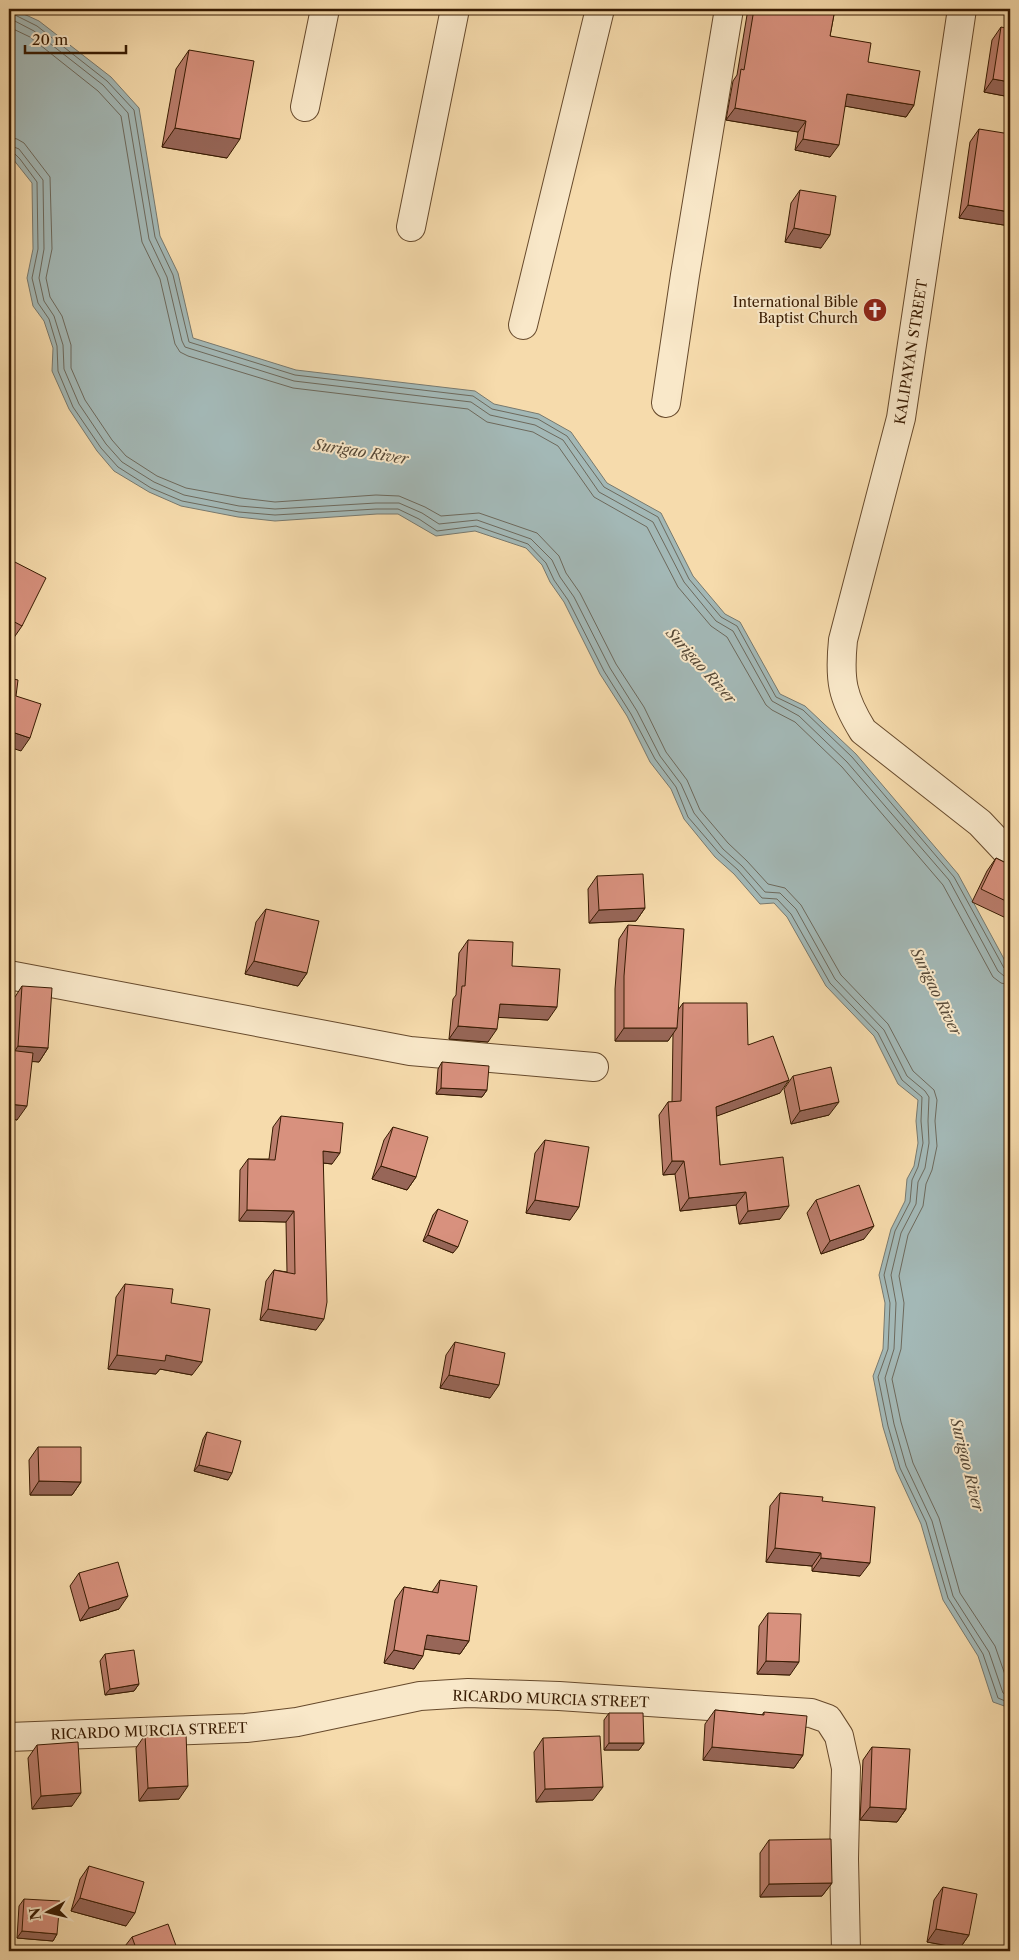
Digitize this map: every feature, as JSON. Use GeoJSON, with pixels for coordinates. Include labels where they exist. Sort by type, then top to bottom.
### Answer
{"type":"FeatureCollection","features":[{"type":"Feature","properties":{"kind":"street"},"geometry":{"type":"LineString","coordinates":[[305,106],[325,9]]}},
{"type":"Feature","properties":{"kind":"street"},"geometry":{"type":"LineString","coordinates":[[411,227],[455,9]]}},
{"type":"Feature","properties":{"kind":"street"},"geometry":{"type":"LineString","coordinates":[[524,325],[600,9]]}},
{"type":"Feature","properties":{"kind":"street"},"geometry":{"type":"LineString","coordinates":[[666,403],[729,9]]}},
{"type":"Feature","properties":{"kind":"street","name":"KALIPAYAN STREET"},"geometry":{"type":"LineString","coordinates":[[962,9],[901,418],[843,640],[840,667],[843,690],[851,712],[863,731],[980,823],[1010,855]]}},
{"type":"Feature","properties":{"kind":"street"},"geometry":{"type":"LineString","coordinates":[[9,975],[410,1052],[594,1067]]}},
{"type":"Feature","properties":{"kind":"street","name":"RICARDO MURCIA STREET"},"geometry":{"type":"LineString","coordinates":[[9,1737],[246,1728],[297,1722],[420,1696],[468,1693],[559,1696],[811,1713],[828,1719],[839,1736],[846,1768],[844,1877],[846,1951]]}},
{"type":"Feature","properties":{"kind":"water","name":"Surigao River"},"geometry":{"type":"Polygon","coordinates":[[[9,9],[39,21],[111,77],[139,108],[160,236],[178,273],[193,338],[296,370],[475,391],[494,404],[539,414],[571,432],[607,483],[661,513],[693,576],[725,614],[740,622],[780,694],[805,706],[856,754],[958,874],[1010,970],[1010,1708],[993,1702],[978,1656],[943,1600],[921,1524],[896,1470],[883,1427],[873,1376],[883,1349],[885,1303],[879,1275],[891,1229],[905,1201],[907,1179],[914,1166],[918,1143],[916,1121],[918,1100],[898,1084],[874,1036],[826,986],[787,917],[774,903],[760,904],[734,874],[715,857],[684,819],[671,789],[650,762],[627,716],[600,674],[564,602],[550,582],[542,565],[526,548],[475,531],[436,536],[398,514],[275,521],[238,517],[181,506],[149,492],[114,471],[97,451],[69,409],[52,371],[53,348],[44,321],[33,306],[27,278],[33,249],[32,183],[9,154],[9,9]]]}},
{"type":"Feature","properties":{"kind":"building"},"geometry":{"type":"Polygon","coordinates":[[[754,9],[835,9],[830,36],[871,43],[868,62],[920,71],[914,105],[847,94],[839,145],[803,139],[806,121],[735,108],[741,69],[744,70],[754,9]]]}},
{"type":"Feature","properties":{"kind":"building"},"geometry":{"type":"Polygon","coordinates":[[[1001,27],[1010,29],[1010,82],[993,79],[1001,27]]]}},
{"type":"Feature","properties":{"kind":"building"},"geometry":{"type":"Polygon","coordinates":[[[189,50],[254,61],[240,139],[175,128],[189,50]]]}},
{"type":"Feature","properties":{"kind":"building"},"geometry":{"type":"Polygon","coordinates":[[[979,129],[1010,134],[1010,212],[968,205],[979,129]]]}},
{"type":"Feature","properties":{"kind":"building"},"geometry":{"type":"Polygon","coordinates":[[[800,190],[836,196],[830,235],[794,228],[800,190]]]}},
{"type":"Feature","properties":{"kind":"building"},"geometry":{"type":"Polygon","coordinates":[[[9,559],[46,578],[22,626],[9,619],[9,559]]]}},
{"type":"Feature","properties":{"kind":"building"},"geometry":{"type":"Polygon","coordinates":[[[9,678],[18,680],[16,696],[41,704],[30,738],[12,732],[9,761],[9,678]]]}},
{"type":"Feature","properties":{"kind":"building"},"geometry":{"type":"Polygon","coordinates":[[[996,858],[1010,865],[1010,903],[981,889],[996,858]]]}},
{"type":"Feature","properties":{"kind":"building"},"geometry":{"type":"Polygon","coordinates":[[[643,874],[645,908],[599,910],[597,876],[643,874]]]}},
{"type":"Feature","properties":{"kind":"building"},"geometry":{"type":"Polygon","coordinates":[[[266,909],[319,921],[307,973],[254,961],[266,909]]]}},
{"type":"Feature","properties":{"kind":"building"},"geometry":{"type":"Polygon","coordinates":[[[628,925],[684,929],[677,1028],[624,1028],[624,976],[628,925]]]}},
{"type":"Feature","properties":{"kind":"building"},"geometry":{"type":"Polygon","coordinates":[[[468,940],[513,942],[512,966],[560,969],[557,1007],[500,1004],[497,1029],[458,1026],[462,986],[465,986],[468,940]]]}},
{"type":"Feature","properties":{"kind":"building"},"geometry":{"type":"Polygon","coordinates":[[[22,986],[52,988],[48,1048],[18,1046],[22,986]]]}},
{"type":"Feature","properties":{"kind":"building"},"geometry":{"type":"Polygon","coordinates":[[[683,1003],[747,1003],[748,1045],[773,1036],[789,1080],[716,1107],[720,1165],[783,1157],[789,1206],[748,1211],[746,1192],[689,1198],[684,1161],[672,1161],[668,1102],[681,1101],[683,1003]]]}},
{"type":"Feature","properties":{"kind":"building"},"geometry":{"type":"Polygon","coordinates":[[[9,1050],[33,1053],[27,1106],[9,1104],[9,1050]]]}},
{"type":"Feature","properties":{"kind":"building"},"geometry":{"type":"Polygon","coordinates":[[[442,1062],[489,1066],[487,1090],[441,1088],[442,1062]]]}},
{"type":"Feature","properties":{"kind":"building"},"geometry":{"type":"Polygon","coordinates":[[[831,1067],[839,1102],[800,1111],[793,1076],[831,1067]]]}},
{"type":"Feature","properties":{"kind":"building"},"geometry":{"type":"Polygon","coordinates":[[[281,1116],[343,1123],[340,1153],[323,1151],[327,1302],[324,1319],[268,1309],[274,1270],[295,1274],[294,1211],[247,1210],[248,1159],[275,1160],[281,1116]]]}},
{"type":"Feature","properties":{"kind":"building"},"geometry":{"type":"Polygon","coordinates":[[[393,1127],[428,1137],[416,1177],[381,1166],[393,1127]]]}},
{"type":"Feature","properties":{"kind":"building"},"geometry":{"type":"Polygon","coordinates":[[[545,1140],[589,1147],[579,1207],[535,1200],[545,1140]]]}},
{"type":"Feature","properties":{"kind":"building"},"geometry":{"type":"Polygon","coordinates":[[[859,1185],[874,1226],[830,1241],[816,1200],[859,1185]]]}},
{"type":"Feature","properties":{"kind":"building"},"geometry":{"type":"Polygon","coordinates":[[[438,1209],[468,1221],[458,1247],[428,1235],[438,1209]]]}},
{"type":"Feature","properties":{"kind":"building"},"geometry":{"type":"Polygon","coordinates":[[[125,1284],[173,1289],[171,1303],[210,1309],[202,1362],[166,1355],[165,1361],[117,1355],[125,1284]]]}},
{"type":"Feature","properties":{"kind":"building"},"geometry":{"type":"Polygon","coordinates":[[[455,1342],[505,1353],[499,1385],[449,1375],[455,1342]]]}},
{"type":"Feature","properties":{"kind":"building"},"geometry":{"type":"Polygon","coordinates":[[[207,1432],[241,1441],[232,1473],[199,1465],[207,1432]]]}},
{"type":"Feature","properties":{"kind":"building"},"geometry":{"type":"Polygon","coordinates":[[[38,1447],[81,1447],[81,1482],[39,1481],[38,1447]]]}},
{"type":"Feature","properties":{"kind":"building"},"geometry":{"type":"Polygon","coordinates":[[[780,1493],[823,1497],[822,1501],[875,1507],[870,1563],[821,1558],[821,1553],[775,1548],[780,1493]]]}},
{"type":"Feature","properties":{"kind":"building"},"geometry":{"type":"Polygon","coordinates":[[[118,1562],[128,1596],[89,1608],[79,1573],[118,1562]]]}},
{"type":"Feature","properties":{"kind":"building"},"geometry":{"type":"Polygon","coordinates":[[[440,1580],[477,1586],[469,1641],[427,1635],[423,1656],[394,1650],[404,1587],[438,1593],[440,1580]]]}},
{"type":"Feature","properties":{"kind":"building"},"geometry":{"type":"Polygon","coordinates":[[[768,1613],[801,1614],[799,1662],[766,1661],[768,1613]]]}},
{"type":"Feature","properties":{"kind":"building"},"geometry":{"type":"Polygon","coordinates":[[[134,1650],[139,1684],[110,1689],[105,1654],[134,1650]]]}},
{"type":"Feature","properties":{"kind":"building"},"geometry":{"type":"Polygon","coordinates":[[[715,1710],[764,1715],[764,1712],[807,1716],[803,1755],[712,1747],[715,1710]]]}},
{"type":"Feature","properties":{"kind":"building"},"geometry":{"type":"Polygon","coordinates":[[[609,1713],[643,1713],[644,1743],[609,1743],[609,1713]]]}},
{"type":"Feature","properties":{"kind":"building"},"geometry":{"type":"Polygon","coordinates":[[[186,1733],[188,1786],[148,1788],[145,1735],[186,1733]]]}},
{"type":"Feature","properties":{"kind":"building"},"geometry":{"type":"Polygon","coordinates":[[[600,1736],[603,1787],[545,1789],[543,1738],[600,1736]]]}},
{"type":"Feature","properties":{"kind":"building"},"geometry":{"type":"Polygon","coordinates":[[[78,1742],[81,1793],[41,1796],[37,1745],[78,1742]]]}},
{"type":"Feature","properties":{"kind":"building"},"geometry":{"type":"Polygon","coordinates":[[[872,1747],[910,1749],[906,1809],[870,1807],[872,1747]]]}},
{"type":"Feature","properties":{"kind":"building"},"geometry":{"type":"Polygon","coordinates":[[[831,1839],[832,1883],[769,1884],[769,1840],[831,1839]]]}},
{"type":"Feature","properties":{"kind":"building"},"geometry":{"type":"Polygon","coordinates":[[[89,1866],[144,1882],[135,1913],[80,1898],[89,1866]]]}},
{"type":"Feature","properties":{"kind":"building"},"geometry":{"type":"Polygon","coordinates":[[[943,1887],[977,1894],[969,1935],[936,1929],[943,1887]]]}},
{"type":"Feature","properties":{"kind":"building"},"geometry":{"type":"Polygon","coordinates":[[[24,1899],[60,1901],[57,1934],[22,1931],[24,1899]]]}},
{"type":"Feature","properties":{"kind":"building"},"geometry":{"type":"Polygon","coordinates":[[[168,1924],[178,1951],[137,1951],[132,1937],[168,1924]]]}},
{"type":"Feature","properties":{"kind":"place","name":"International Bible Baptist Church"},"geometry":{"type":"Point","coordinates":[875,310]}}]}
